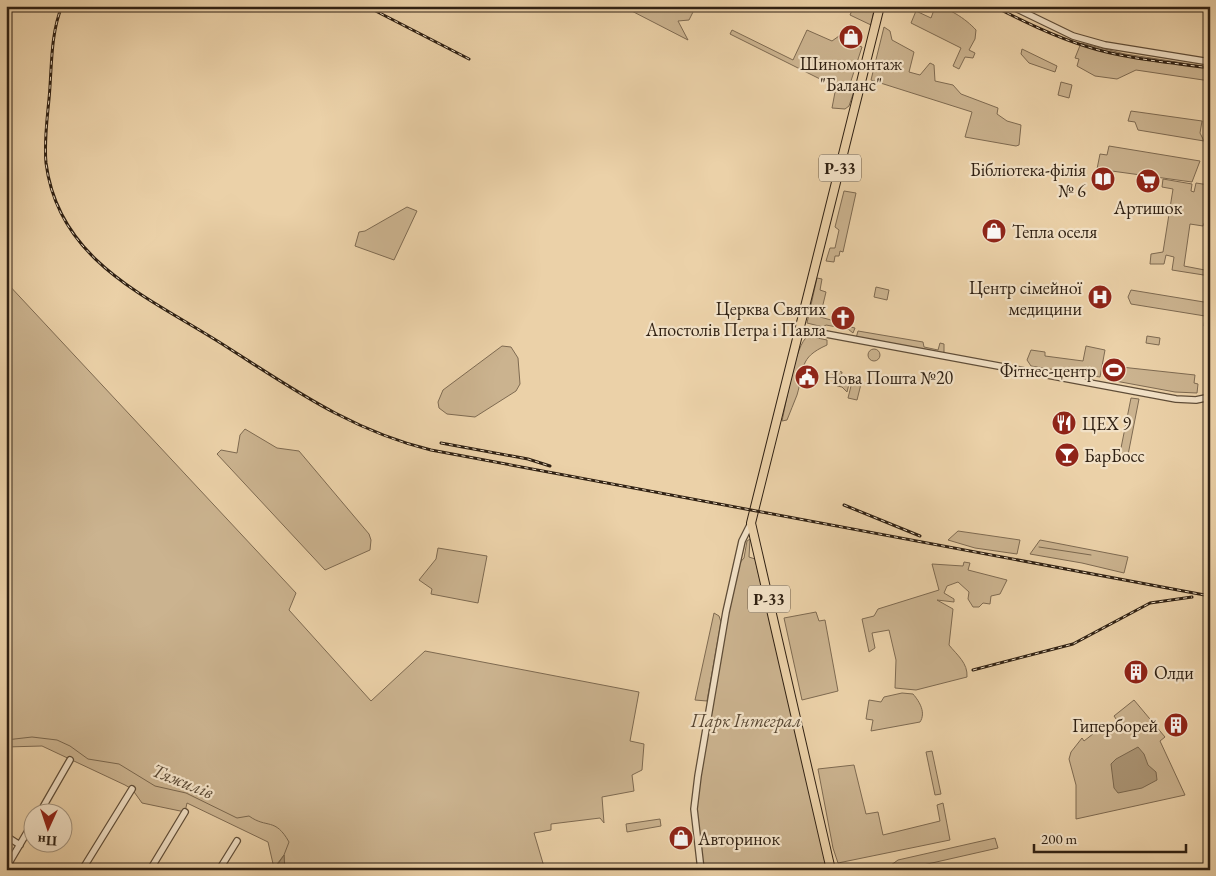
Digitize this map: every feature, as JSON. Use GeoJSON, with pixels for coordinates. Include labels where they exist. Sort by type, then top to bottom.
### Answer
{"type":"FeatureCollection","features":[{"type":"Feature","properties":{"kind":"main road","name":"Р-33"},"geometry":{"type":"LineString","coordinates":[[831,870],[751,523],[880,6]]}},
{"type":"Feature","properties":{"kind":"street"},"geometry":{"type":"LineString","coordinates":[[1010,6],[1073,36],[1105,45],[1210,62]]}},
{"type":"Feature","properties":{"kind":"street"},"geometry":{"type":"LineString","coordinates":[[799,329],[1176,399],[1196,400],[1210,397]]}},
{"type":"Feature","properties":{"kind":"street"},"geometry":{"type":"LineString","coordinates":[[701,870],[694,809],[698,776],[726,612],[742,541],[751,523]]}},
{"type":"Feature","properties":{"kind":"street"},"geometry":{"type":"LineString","coordinates":[[45,804],[70,760]]}},
{"type":"Feature","properties":{"kind":"street"},"geometry":{"type":"LineString","coordinates":[[82,870],[132,789]]}},
{"type":"Feature","properties":{"kind":"street"},"geometry":{"type":"LineString","coordinates":[[150,870],[185,812]]}},
{"type":"Feature","properties":{"kind":"street"},"geometry":{"type":"LineString","coordinates":[[6,836],[20,845]]}},
{"type":"Feature","properties":{"kind":"street"},"geometry":{"type":"LineString","coordinates":[[220,870],[237,841]]}},
{"type":"Feature","properties":{"kind":"street"},"geometry":{"type":"LineString","coordinates":[[6,868],[22,842]]}},
{"type":"Feature","properties":{"kind":"green space"},"geometry":{"type":"Polygon","coordinates":[[[622,6],[696,6],[689,20],[678,21],[688,40],[622,6]]]}},
{"type":"Feature","properties":{"kind":"green space"},"geometry":{"type":"Polygon","coordinates":[[[854,6],[868,6],[874,10],[871,25],[850,15],[854,6]]]}},
{"type":"Feature","properties":{"kind":"green space"},"geometry":{"type":"Polygon","coordinates":[[[932,6],[944,8],[956,14],[976,30],[975,39],[969,50],[975,53],[973,58],[965,57],[959,69],[953,66],[961,48],[911,23],[916,11],[931,18],[934,10],[932,6]]]}},
{"type":"Feature","properties":{"kind":"green space"},"geometry":{"type":"Polygon","coordinates":[[[884,27],[890,31],[892,40],[914,52],[909,72],[920,75],[930,63],[934,65],[935,81],[953,85],[961,94],[998,108],[997,114],[1007,121],[1021,125],[1019,145],[965,137],[972,112],[871,80],[884,27]]]}},
{"type":"Feature","properties":{"kind":"green space"},"geometry":{"type":"Polygon","coordinates":[[[732,30],[793,60],[807,30],[832,41],[839,36],[862,47],[848,90],[854,91],[849,106],[845,109],[832,108],[836,87],[730,34],[732,30]]]}},
{"type":"Feature","properties":{"kind":"green space"},"geometry":{"type":"Polygon","coordinates":[[[1081,43],[1125,54],[1210,67],[1210,81],[1136,70],[1117,79],[1095,76],[1077,66],[1079,59],[1075,58],[1081,43]]]}},
{"type":"Feature","properties":{"kind":"green space"},"geometry":{"type":"Polygon","coordinates":[[[1022,49],[1057,66],[1055,72],[1029,63],[1021,54],[1022,49]]]}},
{"type":"Feature","properties":{"kind":"green space"},"geometry":{"type":"Polygon","coordinates":[[[1061,82],[1072,85],[1069,98],[1058,95],[1061,82]]]}},
{"type":"Feature","properties":{"kind":"green space"},"geometry":{"type":"Polygon","coordinates":[[[1131,111],[1202,121],[1200,133],[1204,141],[1138,130],[1135,122],[1128,121],[1131,111]]]}},
{"type":"Feature","properties":{"kind":"green space"},"geometry":{"type":"Polygon","coordinates":[[[1109,146],[1200,161],[1192,182],[1097,169],[1100,154],[1107,155],[1109,146]]]}},
{"type":"Feature","properties":{"kind":"green space"},"geometry":{"type":"Polygon","coordinates":[[[1163,179],[1192,184],[1191,191],[1194,192],[1196,183],[1209,185],[1205,208],[1210,209],[1208,224],[1204,223],[1203,226],[1190,224],[1184,266],[1210,271],[1210,276],[1172,270],[1174,257],[1166,255],[1164,264],[1150,264],[1151,254],[1163,252],[1173,189],[1162,187],[1163,179]]]}},
{"type":"Feature","properties":{"kind":"green space"},"geometry":{"type":"Polygon","coordinates":[[[844,191],[856,193],[843,252],[840,251],[839,256],[835,256],[834,262],[826,261],[830,248],[835,248],[839,230],[835,227],[844,191]]]}},
{"type":"Feature","properties":{"kind":"green space"},"geometry":{"type":"Polygon","coordinates":[[[407,207],[417,211],[394,260],[355,246],[359,232],[365,231],[407,207]]]}},
{"type":"Feature","properties":{"kind":"green space"},"geometry":{"type":"Polygon","coordinates":[[[817,278],[822,279],[820,290],[826,292],[820,317],[831,320],[832,323],[855,328],[853,333],[848,329],[826,325],[823,327],[807,323],[817,278]]]}},
{"type":"Feature","properties":{"kind":"green space"},"geometry":{"type":"Polygon","coordinates":[[[6,282],[296,593],[289,610],[371,701],[425,651],[639,692],[630,741],[644,744],[642,770],[632,775],[634,791],[602,797],[604,823],[600,818],[551,824],[551,830],[534,833],[545,870],[285,870],[284,855],[274,868],[268,842],[187,803],[185,812],[142,803],[132,789],[125,785],[42,746],[6,747],[6,282]]]}},
{"type":"Feature","properties":{"kind":"green space"},"geometry":{"type":"Polygon","coordinates":[[[876,287],[889,290],[887,300],[874,297],[876,287]]]}},
{"type":"Feature","properties":{"kind":"green space"},"geometry":{"type":"Polygon","coordinates":[[[1131,290],[1210,303],[1210,325],[1204,326],[1205,316],[1131,304],[1128,297],[1131,290]]]}},
{"type":"Feature","properties":{"kind":"green space"},"geometry":{"type":"Polygon","coordinates":[[[858,331],[923,342],[924,347],[938,350],[940,343],[944,344],[944,352],[940,354],[856,338],[858,331]]]}},
{"type":"Feature","properties":{"kind":"green space"},"geometry":{"type":"Polygon","coordinates":[[[808,336],[827,340],[827,345],[811,354],[807,359],[802,371],[797,395],[787,420],[782,421],[795,362],[803,341],[808,336]]]}},
{"type":"Feature","properties":{"kind":"green space"},"geometry":{"type":"Polygon","coordinates":[[[1147,336],[1160,338],[1159,345],[1146,343],[1147,336]]]}},
{"type":"Feature","properties":{"kind":"green space"},"geometry":{"type":"Polygon","coordinates":[[[502,346],[511,347],[518,358],[520,384],[516,391],[475,417],[447,414],[439,408],[438,402],[443,390],[502,346]]]}},
{"type":"Feature","properties":{"kind":"green space"},"geometry":{"type":"Polygon","coordinates":[[[1086,346],[1105,350],[1100,377],[1031,366],[1027,360],[1031,350],[1045,352],[1045,356],[1083,361],[1086,346]]]}},
{"type":"Feature","properties":{"kind":"green space"},"geometry":{"type":"Polygon","coordinates":[[[874,349],[880,355],[874,361],[868,355],[874,349]]]}},
{"type":"Feature","properties":{"kind":"green space"},"geometry":{"type":"Polygon","coordinates":[[[1121,367],[1195,375],[1194,383],[1198,384],[1197,393],[1175,392],[1110,380],[1111,374],[1119,375],[1121,367]]]}},
{"type":"Feature","properties":{"kind":"green space"},"geometry":{"type":"Polygon","coordinates":[[[837,371],[842,372],[841,379],[850,380],[847,392],[842,387],[837,386],[838,380],[832,378],[833,374],[837,371]]]}},
{"type":"Feature","properties":{"kind":"green space"},"geometry":{"type":"Polygon","coordinates":[[[852,382],[861,384],[857,400],[848,398],[852,382]]]}},
{"type":"Feature","properties":{"kind":"green space"},"geometry":{"type":"Polygon","coordinates":[[[1131,398],[1139,399],[1127,460],[1119,458],[1131,398]]]}},
{"type":"Feature","properties":{"kind":"green space"},"geometry":{"type":"Polygon","coordinates":[[[245,429],[277,448],[299,451],[369,534],[371,540],[370,550],[325,570],[217,454],[221,450],[237,453],[240,435],[245,429]]]}},
{"type":"Feature","properties":{"kind":"green space"},"geometry":{"type":"Polygon","coordinates":[[[958,531],[1020,540],[1017,554],[975,548],[948,540],[958,531]]]}},
{"type":"Feature","properties":{"kind":"green space","name":"Парк Інтеграл"},"geometry":{"type":"Polygon","coordinates":[[[750,539],[749,557],[755,559],[824,853],[825,870],[701,870],[694,809],[737,566],[744,558],[747,541],[750,539]]]}},
{"type":"Feature","properties":{"kind":"green space"},"geometry":{"type":"Polygon","coordinates":[[[1040,540],[1128,557],[1124,573],[1030,554],[1040,540]]]}},
{"type":"Feature","properties":{"kind":"green space"},"geometry":{"type":"Polygon","coordinates":[[[438,548],[487,556],[478,603],[431,594],[432,589],[419,580],[436,559],[438,548]]]}},
{"type":"Feature","properties":{"kind":"green space"},"geometry":{"type":"Polygon","coordinates":[[[964,562],[970,563],[968,570],[1007,580],[1000,594],[991,596],[990,604],[983,603],[979,607],[973,607],[968,599],[969,592],[958,582],[947,586],[944,593],[954,599],[954,602],[937,600],[953,609],[949,645],[964,663],[967,677],[916,690],[895,688],[896,660],[889,630],[872,633],[875,648],[869,652],[862,619],[874,616],[878,609],[939,590],[932,564],[963,566],[964,562]]]}},
{"type":"Feature","properties":{"kind":"green space"},"geometry":{"type":"Polygon","coordinates":[[[816,612],[819,621],[825,620],[838,691],[802,700],[784,618],[816,612]]]}},
{"type":"Feature","properties":{"kind":"green space"},"geometry":{"type":"Polygon","coordinates":[[[714,613],[719,616],[721,622],[707,701],[695,700],[714,613]]]}},
{"type":"Feature","properties":{"kind":"green space"},"geometry":{"type":"Polygon","coordinates":[[[902,693],[913,694],[918,700],[922,711],[920,722],[871,731],[873,720],[866,719],[869,700],[881,702],[884,697],[902,693]]]}},
{"type":"Feature","properties":{"kind":"green space"},"geometry":{"type":"Polygon","coordinates":[[[1134,700],[1165,737],[1160,741],[1185,795],[1076,819],[1076,785],[1069,759],[1071,752],[1082,738],[1084,741],[1103,726],[1110,734],[1121,726],[1114,716],[1134,700]]]}},
{"type":"Feature","properties":{"kind":"green space"},"geometry":{"type":"Polygon","coordinates":[[[932,751],[941,794],[935,795],[926,752],[932,751]]]}},
{"type":"Feature","properties":{"kind":"green space"},"geometry":{"type":"Polygon","coordinates":[[[854,765],[866,814],[878,812],[883,835],[940,821],[937,805],[943,803],[950,840],[838,863],[833,848],[818,769],[854,765]]]}},
{"type":"Feature","properties":{"kind":"green space"},"geometry":{"type":"Polygon","coordinates":[[[660,819],[661,826],[627,832],[626,824],[660,819]]]}},
{"type":"Feature","properties":{"kind":"green space"},"geometry":{"type":"Polygon","coordinates":[[[995,838],[998,848],[901,870],[887,870],[898,860],[995,838]]]}},
{"type":"Feature","properties":{"kind":"shaded area"},"geometry":{"type":"Polygon","coordinates":[[[1138,747],[1144,754],[1148,765],[1156,772],[1157,780],[1142,788],[1118,793],[1114,788],[1111,764],[1116,759],[1138,747]]]}},
{"type":"Feature","properties":{"kind":"shaded area"},"geometry":{"type":"Polygon","coordinates":[[[284,855],[285,870],[274,870],[284,855]]]}},
{"type":"Feature","properties":{"kind":"waterway"},"geometry":{"type":"LineString","coordinates":[[1039,547],[1091,555]]}},
{"type":"Feature","properties":{"kind":"waterway","name":"Тяжилів"},"geometry":{"type":"LineString","coordinates":[[6,740],[32,737],[57,740],[70,746],[88,759],[119,764],[155,786],[186,793],[237,818],[249,816],[255,820],[275,826],[284,834],[289,842],[284,855]]}},
{"type":"Feature","properties":{"kind":"railway"},"geometry":{"type":"LineString","coordinates":[[62,6],[53,40],[45,155],[55,198],[70,228],[90,253],[114,276],[302,394],[351,421],[403,442],[431,450],[1210,596]]}},
{"type":"Feature","properties":{"kind":"railway"},"geometry":{"type":"LineString","coordinates":[[366,6],[469,59]]}},
{"type":"Feature","properties":{"kind":"railway"},"geometry":{"type":"LineString","coordinates":[[993,6],[1050,33],[1100,50],[1147,60],[1210,68]]}},
{"type":"Feature","properties":{"kind":"railway"},"geometry":{"type":"LineString","coordinates":[[441,443],[528,459],[550,466]]}},
{"type":"Feature","properties":{"kind":"railway"},"geometry":{"type":"LineString","coordinates":[[844,505],[920,536]]}},
{"type":"Feature","properties":{"kind":"railway"},"geometry":{"type":"LineString","coordinates":[[973,670],[1073,644],[1150,603],[1192,597]]}},
{"type":"Feature","properties":{"kind":"place","name":"Шиномонтаж \"Баланс\""},"geometry":{"type":"Point","coordinates":[851,37]}},
{"type":"Feature","properties":{"kind":"place","name":"Бібліотека-філія № 6"},"geometry":{"type":"Point","coordinates":[1103,179]}},
{"type":"Feature","properties":{"kind":"place","name":"Артишок"},"geometry":{"type":"Point","coordinates":[1148,181]}},
{"type":"Feature","properties":{"kind":"place","name":"Тепла оселя"},"geometry":{"type":"Point","coordinates":[994,231]}},
{"type":"Feature","properties":{"kind":"place","name":"Центр сімейної медицини"},"geometry":{"type":"Point","coordinates":[1100,297]}},
{"type":"Feature","properties":{"kind":"place","name":"Церква Святих Апостолів Петра і Павла"},"geometry":{"type":"Point","coordinates":[843,318]}},
{"type":"Feature","properties":{"kind":"place","name":"Фітнес-центр"},"geometry":{"type":"Point","coordinates":[1114,370]}},
{"type":"Feature","properties":{"kind":"place","name":"Нова Пошта №20"},"geometry":{"type":"Point","coordinates":[807,377]}},
{"type":"Feature","properties":{"kind":"place","name":"ЦЕХ 9"},"geometry":{"type":"Point","coordinates":[1064,423]}},
{"type":"Feature","properties":{"kind":"place","name":"БарБосс"},"geometry":{"type":"Point","coordinates":[1067,455]}},
{"type":"Feature","properties":{"kind":"place","name":"Олди"},"geometry":{"type":"Point","coordinates":[1136,672]}},
{"type":"Feature","properties":{"kind":"place","name":"Гиперборей"},"geometry":{"type":"Point","coordinates":[1176,725]}},
{"type":"Feature","properties":{"kind":"place","name":"Авторинок"},"geometry":{"type":"Point","coordinates":[681,838]}}]}
